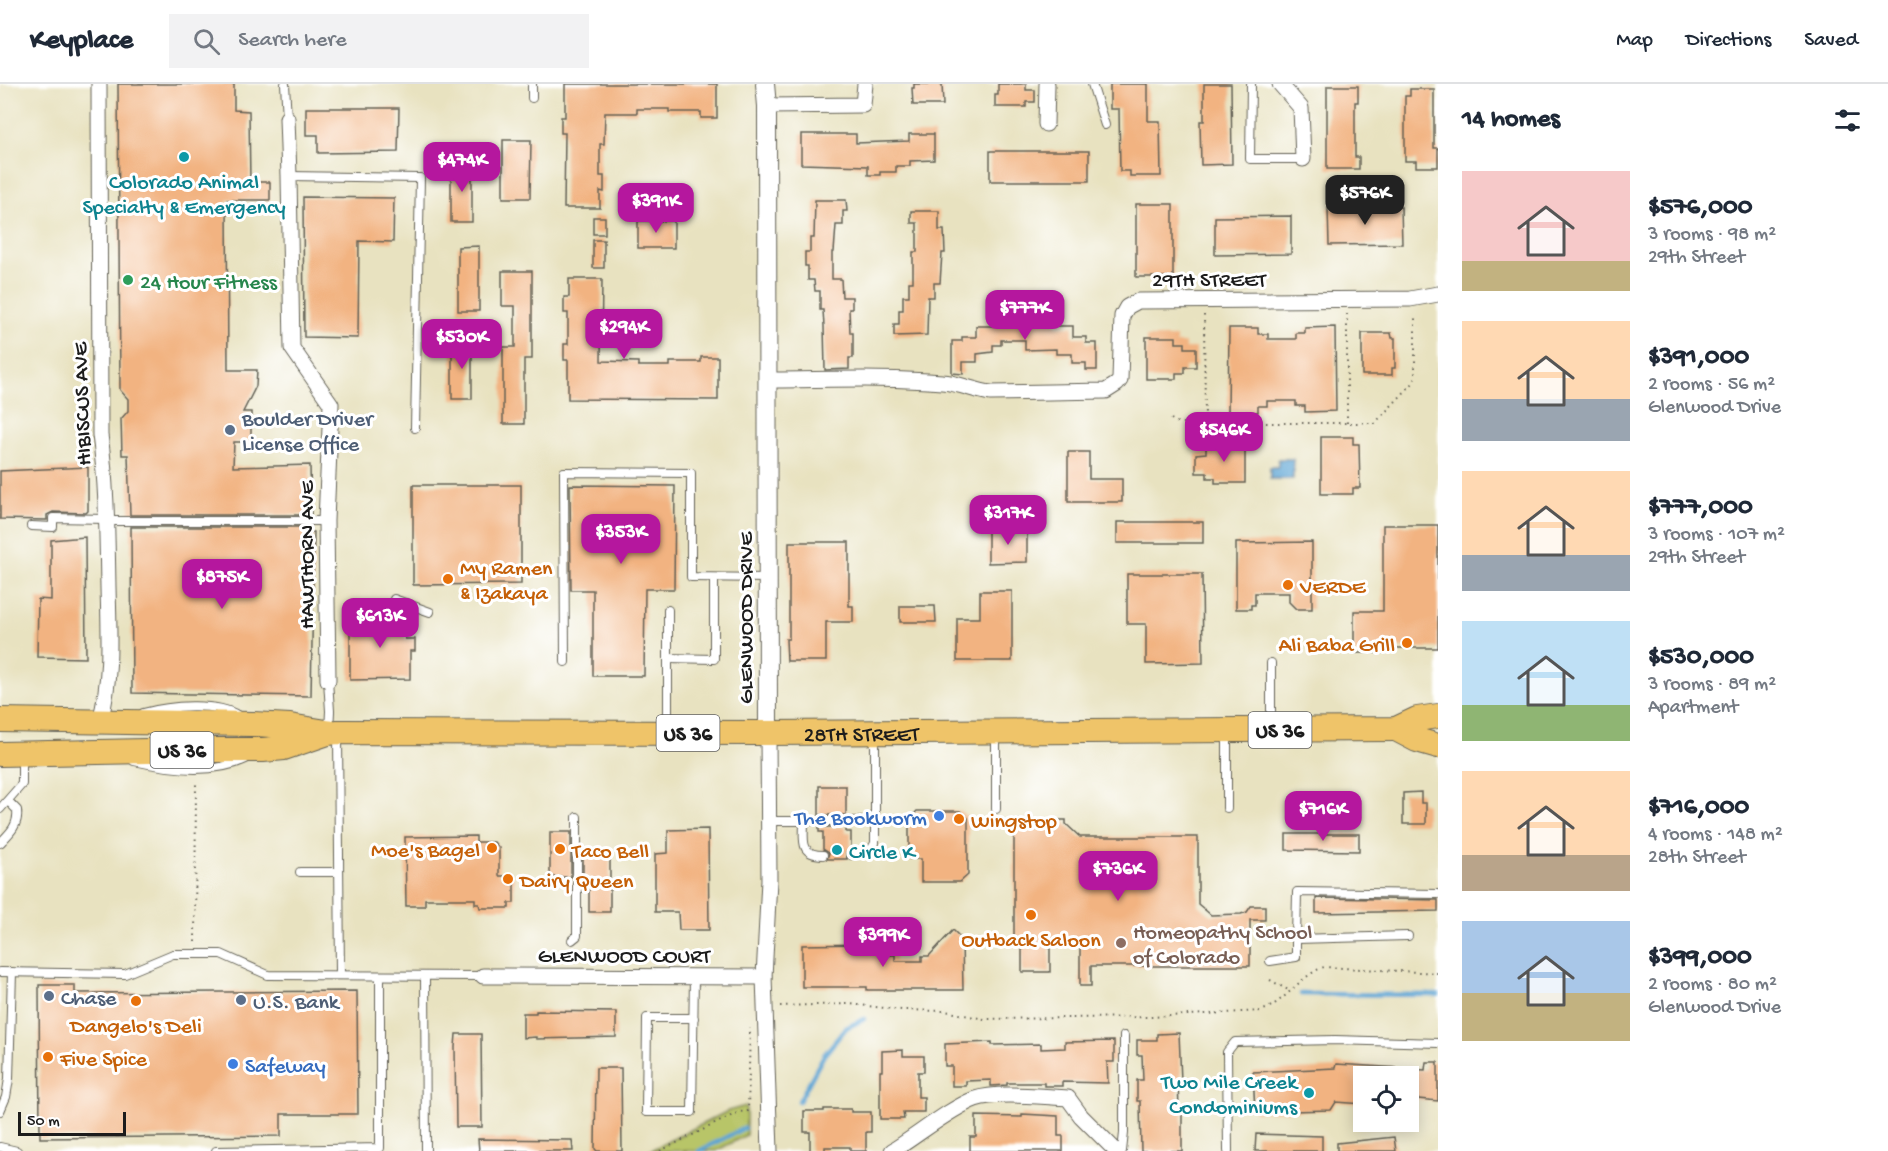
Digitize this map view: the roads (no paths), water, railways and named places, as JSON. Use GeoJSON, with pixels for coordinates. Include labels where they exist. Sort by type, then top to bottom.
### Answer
{"type":"FeatureCollection","features":[{"type":"Feature","properties":{"kind":"highway","name":"28TH STREET"},"geometry":{"type":"LineString","coordinates":[[0,720],[253,724],[333,732],[768,733],[1396,729],[1417,719],[1438,716]]}},
{"type":"Feature","properties":{"kind":"highway","name":"28TH STREET"},"geometry":{"type":"LineString","coordinates":[[1396,729],[1417,740],[1438,746]]}},
{"type":"Feature","properties":{"kind":"highway","name":"28TH STREET"},"geometry":{"type":"LineString","coordinates":[[11,754],[263,750],[284,748],[333,732]]}},
{"type":"Feature","properties":{"kind":"street","name":"HIBISCUS AVE"},"geometry":{"type":"LineString","coordinates":[[99,84],[100,435],[105,469],[109,635],[106,721]]}},
{"type":"Feature","properties":{"kind":"street","name":"GLENWOOD DRIVE"},"geometry":{"type":"LineString","coordinates":[[765,84],[767,106],[769,880],[764,1007],[770,1151]]}},
{"type":"Feature","properties":{"kind":"street"},"geometry":{"type":"LineString","coordinates":[[767,106],[863,105],[865,84]]}},
{"type":"Feature","properties":{"kind":"street"},"geometry":{"type":"LineString","coordinates":[[1046,124],[1047,84]]}},
{"type":"Feature","properties":{"kind":"street"},"geometry":{"type":"LineString","coordinates":[[1280,84],[1301,108],[1303,159]]}},
{"type":"Feature","properties":{"kind":"street","name":"HAWTHORN AVE"},"geometry":{"type":"LineString","coordinates":[[286,118],[290,176],[292,348],[331,404],[326,521],[328,680]]}},
{"type":"Feature","properties":{"kind":"street","name":"29TH STREET"},"geometry":{"type":"LineString","coordinates":[[768,380],[945,382],[991,393],[1106,392],[1120,380],[1122,316],[1127,307],[1138,301],[1347,300],[1415,298],[1438,294]]}},
{"type":"Feature","properties":{"kind":"street","name":"GLENWOOD COURT"},"geometry":{"type":"LineString","coordinates":[[483,976],[764,977]]}},
{"type":"Feature","properties":{"kind":"street"},"geometry":{"type":"LineString","coordinates":[[892,1151],[976,1099],[1014,1095],[1068,1098],[1081,1116],[1116,1151]]}},
{"type":"Feature","properties":{"kind":"lane"},"geometry":{"type":"LineString","coordinates":[[285,84],[286,118]]}},
{"type":"Feature","properties":{"kind":"lane"},"geometry":{"type":"LineString","coordinates":[[532,84],[532,98]]}},
{"type":"Feature","properties":{"kind":"lane"},"geometry":{"type":"LineString","coordinates":[[1092,84],[1105,125]]}},
{"type":"Feature","properties":{"kind":"lane"},"geometry":{"type":"LineString","coordinates":[[1251,84],[1250,159],[1303,159]]}},
{"type":"Feature","properties":{"kind":"lane"},"geometry":{"type":"LineString","coordinates":[[290,176],[420,178],[415,428]]}},
{"type":"Feature","properties":{"kind":"lane"},"geometry":{"type":"LineString","coordinates":[[565,662],[564,472],[691,473],[691,577],[768,578]]}},
{"type":"Feature","properties":{"kind":"lane"},"geometry":{"type":"LineString","coordinates":[[31,526],[53,527],[53,518],[326,521]]}},
{"type":"Feature","properties":{"kind":"lane"},"geometry":{"type":"LineString","coordinates":[[668,658],[714,659],[714,578]]}},
{"type":"Feature","properties":{"kind":"lane"},"geometry":{"type":"LineString","coordinates":[[394,599],[430,612]]}},
{"type":"Feature","properties":{"kind":"lane"},"geometry":{"type":"LineString","coordinates":[[668,610],[668,733]]}},
{"type":"Feature","properties":{"kind":"lane"},"geometry":{"type":"LineString","coordinates":[[1271,663],[1271,730]]}},
{"type":"Feature","properties":{"kind":"lane"},"geometry":{"type":"LineString","coordinates":[[328,680],[333,732],[339,872],[340,975]]}},
{"type":"Feature","properties":{"kind":"lane"},"geometry":{"type":"LineString","coordinates":[[1227,730],[1227,808]]}},
{"type":"Feature","properties":{"kind":"lane"},"geometry":{"type":"LineString","coordinates":[[851,855],[863,854],[873,848],[875,843],[875,732]]}},
{"type":"Feature","properties":{"kind":"lane"},"geometry":{"type":"LineString","coordinates":[[996,732],[996,809]]}},
{"type":"Feature","properties":{"kind":"lane"},"geometry":{"type":"LineString","coordinates":[[0,809],[22,784],[11,754]]}},
{"type":"Feature","properties":{"kind":"lane"},"geometry":{"type":"LineString","coordinates":[[0,843],[15,826],[18,818],[17,810],[8,801]]}},
{"type":"Feature","properties":{"kind":"lane"},"geometry":{"type":"LineString","coordinates":[[572,940],[577,936],[578,817]]}},
{"type":"Feature","properties":{"kind":"lane"},"geometry":{"type":"LineString","coordinates":[[768,821],[875,821]]}},
{"type":"Feature","properties":{"kind":"lane"},"geometry":{"type":"LineString","coordinates":[[804,821],[804,846],[814,855],[823,855]]}},
{"type":"Feature","properties":{"kind":"lane"},"geometry":{"type":"LineString","coordinates":[[300,872],[339,872]]}},
{"type":"Feature","properties":{"kind":"lane"},"geometry":{"type":"LineString","coordinates":[[1270,961],[1296,957],[1297,892],[1438,894]]}},
{"type":"Feature","properties":{"kind":"lane"},"geometry":{"type":"LineString","coordinates":[[1296,939],[1408,936]]}},
{"type":"Feature","properties":{"kind":"lane"},"geometry":{"type":"LineString","coordinates":[[0,972],[125,974],[174,954],[221,954],[268,975],[483,976]]}},
{"type":"Feature","properties":{"kind":"lane"},"geometry":{"type":"LineString","coordinates":[[0,1111],[9,1079],[12,972]]}},
{"type":"Feature","properties":{"kind":"lane"},"geometry":{"type":"LineString","coordinates":[[216,1151],[380,1148],[380,976]]}},
{"type":"Feature","properties":{"kind":"lane"},"geometry":{"type":"LineString","coordinates":[[425,976],[426,1151]]}},
{"type":"Feature","properties":{"kind":"lane"},"geometry":{"type":"LineString","coordinates":[[694,976],[694,1018],[692,1112],[646,1112],[647,1018],[694,1018]]}},
{"type":"Feature","properties":{"kind":"lane"},"geometry":{"type":"LineString","coordinates":[[1122,1151],[1124,1036]]}},
{"type":"Feature","properties":{"kind":"lane"},"geometry":{"type":"LineString","coordinates":[[1228,1151],[1227,1052],[1235,1042],[1335,1040],[1438,1043]]}},
{"type":"Feature","properties":{"kind":"lane"},"geometry":{"type":"LineString","coordinates":[[0,1147],[18,1151]]}},
{"type":"Feature","properties":{"kind":"water"},"geometry":{"type":"Polygon","coordinates":[[[1278,459],[1293,459],[1293,479],[1270,479],[1270,467],[1278,467],[1278,459]]]}},
{"type":"Feature","properties":{"kind":"waterway"},"geometry":{"type":"LineString","coordinates":[[1301,994],[1438,995]]}},
{"type":"Feature","properties":{"kind":"waterway"},"geometry":{"type":"LineString","coordinates":[[799,1101],[824,1055],[846,1028],[864,1019]]}},
{"type":"Feature","properties":{"kind":"waterway"},"geometry":{"type":"LineString","coordinates":[[699,1151],[744,1128]]}},
{"type":"Feature","properties":{"kind":"place","name":"Colorado Animal Specialty & Emergency"},"geometry":{"type":"Point","coordinates":[184,157]}},
{"type":"Feature","properties":{"kind":"place","name":"24 Hour Fitness"},"geometry":{"type":"Point","coordinates":[128,280]}},
{"type":"Feature","properties":{"kind":"place","name":"Boulder Driver License Office"},"geometry":{"type":"Point","coordinates":[230,430]}},
{"type":"Feature","properties":{"kind":"place","name":"My Ramen & Izakaya"},"geometry":{"type":"Point","coordinates":[448,579]}},
{"type":"Feature","properties":{"kind":"place","name":"VERDE"},"geometry":{"type":"Point","coordinates":[1288,585]}},
{"type":"Feature","properties":{"kind":"place","name":"Ali Baba Grill"},"geometry":{"type":"Point","coordinates":[1407,643]}},
{"type":"Feature","properties":{"kind":"place","name":"The Bookworm"},"geometry":{"type":"Point","coordinates":[939,816]}},
{"type":"Feature","properties":{"kind":"place","name":"Wingstop"},"geometry":{"type":"Point","coordinates":[959,819]}},
{"type":"Feature","properties":{"kind":"place","name":"Moe's Bagel"},"geometry":{"type":"Point","coordinates":[492,848]}},
{"type":"Feature","properties":{"kind":"place","name":"Taco Bell"},"geometry":{"type":"Point","coordinates":[560,849]}},
{"type":"Feature","properties":{"kind":"place","name":"Circle K"},"geometry":{"type":"Point","coordinates":[837,850]}},
{"type":"Feature","properties":{"kind":"place","name":"Dairy Queen"},"geometry":{"type":"Point","coordinates":[508,879]}},
{"type":"Feature","properties":{"kind":"place","name":"Outback Saloon"},"geometry":{"type":"Point","coordinates":[1031,915]}},
{"type":"Feature","properties":{"kind":"place","name":"Homeopathy School of Colorado"},"geometry":{"type":"Point","coordinates":[1121,943]}},
{"type":"Feature","properties":{"kind":"place","name":"Chase"},"geometry":{"type":"Point","coordinates":[49,996]}},
{"type":"Feature","properties":{"kind":"place","name":"U.S. Bank"},"geometry":{"type":"Point","coordinates":[241,1000]}},
{"type":"Feature","properties":{"kind":"place","name":"Dangelo's Deli"},"geometry":{"type":"Point","coordinates":[136,1001]}},
{"type":"Feature","properties":{"kind":"place","name":"Five Spice"},"geometry":{"type":"Point","coordinates":[48,1057]}},
{"type":"Feature","properties":{"kind":"place","name":"Safeway"},"geometry":{"type":"Point","coordinates":[233,1064]}},
{"type":"Feature","properties":{"kind":"place","name":"Two Mile Creek Condominiums"},"geometry":{"type":"Point","coordinates":[1309,1093]}}]}
